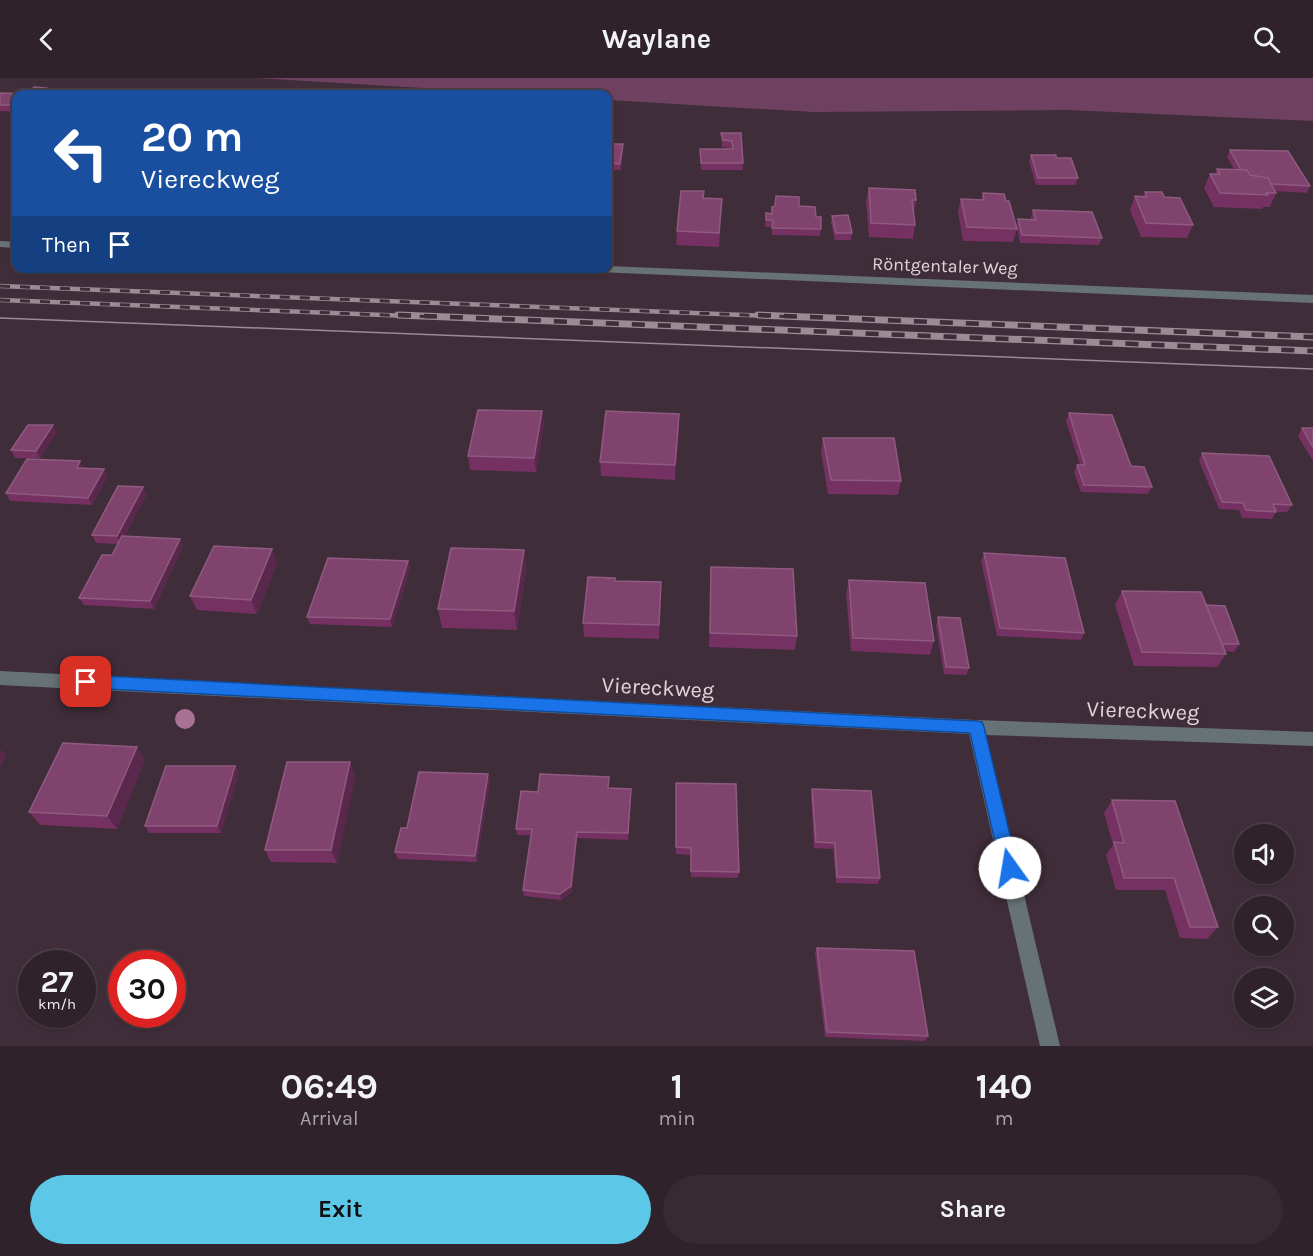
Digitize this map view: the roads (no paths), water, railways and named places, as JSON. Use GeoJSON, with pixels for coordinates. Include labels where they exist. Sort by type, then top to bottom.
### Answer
{"type":"FeatureCollection","features":[{"type":"Feature","properties":{"kind":"street","name":"Röntgentaler Weg"},"geometry":{"type":"LineString","coordinates":[[612,270],[1313,299]]}},
{"type":"Feature","properties":{"kind":"street","name":"Viereckweg"},"geometry":{"type":"LineString","coordinates":[[0,678],[976,727],[1313,739]]}},
{"type":"Feature","properties":{"kind":"street"},"geometry":{"type":"LineString","coordinates":[[976,727],[1050,1046]]}},
{"type":"Feature","properties":{"kind":"tram line"},"geometry":{"type":"LineString","coordinates":[[0,318],[1313,369]]}},
{"type":"Feature","properties":{"kind":"railway"},"geometry":{"type":"LineString","coordinates":[[0,286],[797,317]]}},
{"type":"Feature","properties":{"kind":"railway"},"geometry":{"type":"LineString","coordinates":[[0,300],[436,317]]}},
{"type":"Feature","properties":{"kind":"railway"},"geometry":{"type":"LineString","coordinates":[[398,315],[1313,351]]}},
{"type":"Feature","properties":{"kind":"railway"},"geometry":{"type":"LineString","coordinates":[[758,315],[1313,337]]}}]}
